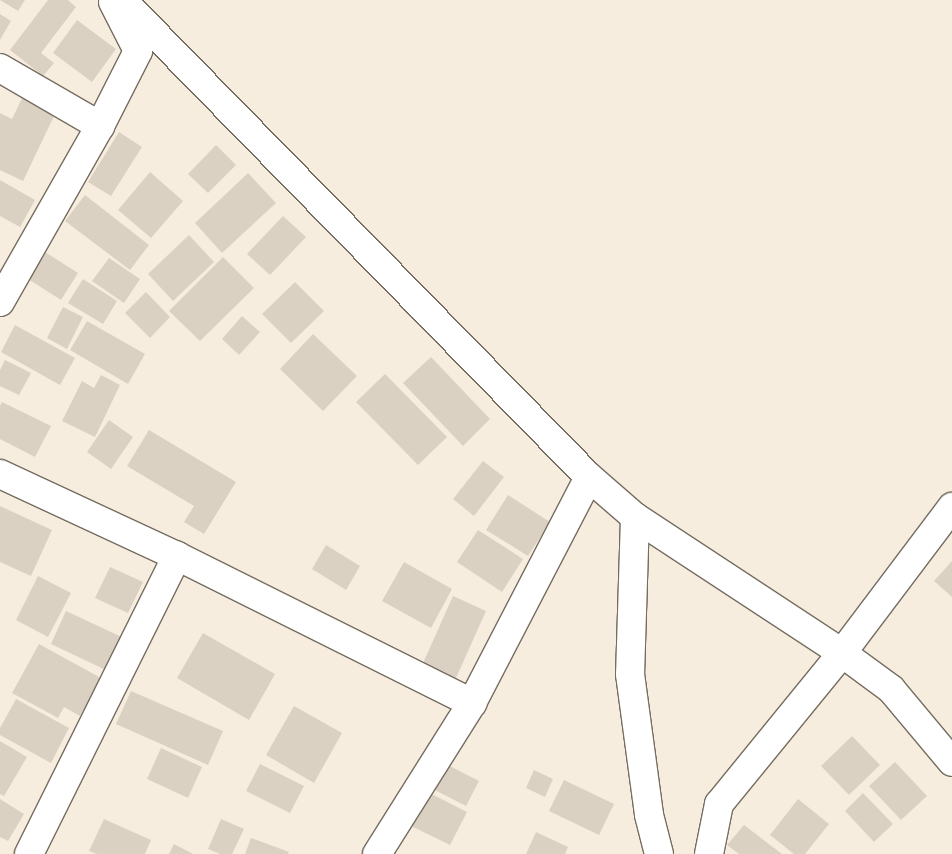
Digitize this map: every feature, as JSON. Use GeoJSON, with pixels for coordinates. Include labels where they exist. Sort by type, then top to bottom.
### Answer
{"type":"FeatureCollection","features":[{"type":"Feature","properties":{"kind":"street"},"geometry":{"type":"LineString","coordinates":[[0,302],[100,126],[138,51],[111,0]]}},
{"type":"Feature","properties":{"kind":"street"},"geometry":{"type":"LineString","coordinates":[[122,0],[589,477],[635,517],[842,652],[891,690],[952,762]]}},
{"type":"Feature","properties":{"kind":"street"},"geometry":{"type":"LineString","coordinates":[[0,68],[100,126]]}},
{"type":"Feature","properties":{"kind":"street"},"geometry":{"type":"LineString","coordinates":[[0,474],[176,556],[472,703]]}},
{"type":"Feature","properties":{"kind":"street"},"geometry":{"type":"LineString","coordinates":[[377,854],[472,703],[589,477]]}},
{"type":"Feature","properties":{"kind":"street"},"geometry":{"type":"LineString","coordinates":[[709,854],[719,804],[842,652],[952,507]]}},
{"type":"Feature","properties":{"kind":"street"},"geometry":{"type":"LineString","coordinates":[[635,517],[630,674],[649,815],[659,854]]}},
{"type":"Feature","properties":{"kind":"street"},"geometry":{"type":"LineString","coordinates":[[29,854],[176,556]]}},
{"type":"Feature","properties":{"kind":"building"},"geometry":{"type":"Polygon","coordinates":[[[0,0],[25,0],[18,11],[0,0]]]}},
{"type":"Feature","properties":{"kind":"building"},"geometry":{"type":"Polygon","coordinates":[[[48,0],[68,0],[76,7],[41,53],[54,63],[43,76],[10,50],[48,0]]]}},
{"type":"Feature","properties":{"kind":"building"},"geometry":{"type":"Polygon","coordinates":[[[0,14],[11,21],[0,40],[0,14]]]}},
{"type":"Feature","properties":{"kind":"building"},"geometry":{"type":"Polygon","coordinates":[[[77,20],[116,49],[92,82],[53,53],[77,20]]]}},
{"type":"Feature","properties":{"kind":"building"},"geometry":{"type":"Polygon","coordinates":[[[23,96],[56,112],[23,181],[0,170],[0,113],[12,119],[23,96]]]}},
{"type":"Feature","properties":{"kind":"building"},"geometry":{"type":"Polygon","coordinates":[[[119,132],[142,147],[111,196],[88,182],[119,132]]]}},
{"type":"Feature","properties":{"kind":"building"},"geometry":{"type":"Polygon","coordinates":[[[216,145],[236,165],[208,193],[188,174],[216,145]]]}},
{"type":"Feature","properties":{"kind":"building"},"geometry":{"type":"Polygon","coordinates":[[[150,172],[183,201],[151,238],[118,210],[150,172]]]}},
{"type":"Feature","properties":{"kind":"building"},"geometry":{"type":"Polygon","coordinates":[[[248,173],[276,203],[222,253],[195,223],[248,173]]]}},
{"type":"Feature","properties":{"kind":"building"},"geometry":{"type":"Polygon","coordinates":[[[0,180],[35,200],[20,227],[0,216],[0,180]]]}},
{"type":"Feature","properties":{"kind":"building"},"geometry":{"type":"Polygon","coordinates":[[[85,195],[149,245],[130,270],[65,221],[85,195]]]}},
{"type":"Feature","properties":{"kind":"building"},"geometry":{"type":"Polygon","coordinates":[[[283,216],[306,237],[270,275],[247,254],[283,216]]]}},
{"type":"Feature","properties":{"kind":"building"},"geometry":{"type":"Polygon","coordinates":[[[189,235],[214,262],[173,301],[148,274],[189,235]]]}},
{"type":"Feature","properties":{"kind":"building"},"geometry":{"type":"Polygon","coordinates":[[[45,252],[78,273],[61,300],[28,279],[45,252]]]}},
{"type":"Feature","properties":{"kind":"building"},"geometry":{"type":"Polygon","coordinates":[[[223,257],[254,288],[200,341],[169,311],[223,257]]]}},
{"type":"Feature","properties":{"kind":"building"},"geometry":{"type":"Polygon","coordinates":[[[109,258],[140,279],[124,303],[92,281],[109,258]]]}},
{"type":"Feature","properties":{"kind":"building"},"geometry":{"type":"Polygon","coordinates":[[[83,279],[117,301],[103,324],[68,303],[83,279]]]}},
{"type":"Feature","properties":{"kind":"building"},"geometry":{"type":"Polygon","coordinates":[[[295,282],[324,311],[291,343],[262,314],[295,282]]]}},
{"type":"Feature","properties":{"kind":"building"},"geometry":{"type":"Polygon","coordinates":[[[146,292],[170,317],[150,338],[125,313],[146,292]]]}},
{"type":"Feature","properties":{"kind":"building"},"geometry":{"type":"Polygon","coordinates":[[[63,307],[83,317],[67,349],[47,338],[63,307]]]}},
{"type":"Feature","properties":{"kind":"building"},"geometry":{"type":"Polygon","coordinates":[[[242,316],[260,332],[239,355],[222,339],[242,316]]]}},
{"type":"Feature","properties":{"kind":"building"},"geometry":{"type":"Polygon","coordinates":[[[87,321],[145,354],[128,384],[70,350],[87,321]]]}},
{"type":"Feature","properties":{"kind":"building"},"geometry":{"type":"Polygon","coordinates":[[[15,325],[75,358],[60,385],[1,352],[15,325]]]}},
{"type":"Feature","properties":{"kind":"building"},"geometry":{"type":"Polygon","coordinates":[[[313,334],[357,376],[323,411],[280,369],[313,334]]]}},
{"type":"Feature","properties":{"kind":"building"},"geometry":{"type":"Polygon","coordinates":[[[431,357],[490,419],[463,446],[403,383],[431,357]]]}},
{"type":"Feature","properties":{"kind":"building"},"geometry":{"type":"Polygon","coordinates":[[[5,360],[31,373],[19,395],[0,386],[0,370],[5,360]]]}},
{"type":"Feature","properties":{"kind":"building"},"geometry":{"type":"Polygon","coordinates":[[[385,374],[447,437],[418,465],[356,402],[385,374]]]}},
{"type":"Feature","properties":{"kind":"building"},"geometry":{"type":"Polygon","coordinates":[[[101,375],[120,385],[95,437],[62,421],[82,381],[94,388],[101,375]]]}},
{"type":"Feature","properties":{"kind":"building"},"geometry":{"type":"Polygon","coordinates":[[[2,402],[51,426],[35,457],[0,439],[0,406],[2,402]]]}},
{"type":"Feature","properties":{"kind":"building"},"geometry":{"type":"Polygon","coordinates":[[[109,420],[133,437],[111,469],[87,452],[109,420]]]}},
{"type":"Feature","properties":{"kind":"building"},"geometry":{"type":"Polygon","coordinates":[[[149,430],[236,482],[204,534],[184,522],[194,506],[127,466],[149,430]]]}},
{"type":"Feature","properties":{"kind":"building"},"geometry":{"type":"Polygon","coordinates":[[[483,461],[504,477],[474,516],[453,499],[483,461]]]}},
{"type":"Feature","properties":{"kind":"building"},"geometry":{"type":"Polygon","coordinates":[[[508,495],[550,522],[528,556],[486,530],[508,495]]]}},
{"type":"Feature","properties":{"kind":"building"},"geometry":{"type":"Polygon","coordinates":[[[0,506],[52,530],[31,576],[0,562],[0,506]]]}},
{"type":"Feature","properties":{"kind":"building"},"geometry":{"type":"Polygon","coordinates":[[[478,530],[523,559],[502,592],[457,562],[478,530]]]}},
{"type":"Feature","properties":{"kind":"building"},"geometry":{"type":"Polygon","coordinates":[[[326,545],[360,566],[346,590],[312,569],[326,545]]]}},
{"type":"Feature","properties":{"kind":"building"},"geometry":{"type":"Polygon","coordinates":[[[952,561],[952,597],[934,581],[952,561]]]}},
{"type":"Feature","properties":{"kind":"building"},"geometry":{"type":"Polygon","coordinates":[[[404,562],[452,589],[431,628],[382,601],[404,562]]]}},
{"type":"Feature","properties":{"kind":"building"},"geometry":{"type":"Polygon","coordinates":[[[110,567],[143,582],[128,613],[95,598],[110,567]]]}},
{"type":"Feature","properties":{"kind":"building"},"geometry":{"type":"Polygon","coordinates":[[[38,576],[71,593],[48,637],[16,620],[38,576]]]}},
{"type":"Feature","properties":{"kind":"building"},"geometry":{"type":"Polygon","coordinates":[[[453,596],[486,611],[456,678],[423,663],[453,596]]]}},
{"type":"Feature","properties":{"kind":"building"},"geometry":{"type":"Polygon","coordinates":[[[66,611],[126,639],[110,672],[51,644],[66,611]]]}},
{"type":"Feature","properties":{"kind":"building"},"geometry":{"type":"Polygon","coordinates":[[[203,633],[275,674],[249,720],[177,678],[203,633]]]}},
{"type":"Feature","properties":{"kind":"building"},"geometry":{"type":"Polygon","coordinates":[[[39,644],[101,678],[80,716],[64,707],[58,718],[12,693],[39,644]]]}},
{"type":"Feature","properties":{"kind":"building"},"geometry":{"type":"Polygon","coordinates":[[[131,691],[223,731],[208,765],[116,724],[131,691]]]}},
{"type":"Feature","properties":{"kind":"building"},"geometry":{"type":"Polygon","coordinates":[[[16,699],[69,728],[51,763],[0,735],[0,728],[16,699]]]}},
{"type":"Feature","properties":{"kind":"building"},"geometry":{"type":"Polygon","coordinates":[[[294,706],[342,733],[314,783],[266,755],[294,706]]]}},
{"type":"Feature","properties":{"kind":"building"},"geometry":{"type":"Polygon","coordinates":[[[852,736],[880,765],[849,795],[821,766],[852,736]]]}},
{"type":"Feature","properties":{"kind":"building"},"geometry":{"type":"Polygon","coordinates":[[[0,741],[27,757],[4,796],[0,794],[0,741]]]}},
{"type":"Feature","properties":{"kind":"building"},"geometry":{"type":"Polygon","coordinates":[[[161,748],[202,767],[188,798],[147,779],[161,748]]]}},
{"type":"Feature","properties":{"kind":"building"},"geometry":{"type":"Polygon","coordinates":[[[895,762],[927,796],[901,820],[869,786],[895,762]]]}},
{"type":"Feature","properties":{"kind":"building"},"geometry":{"type":"Polygon","coordinates":[[[444,763],[479,781],[466,806],[431,788],[444,763]]]}},
{"type":"Feature","properties":{"kind":"building"},"geometry":{"type":"Polygon","coordinates":[[[260,764],[304,786],[290,813],[246,791],[260,764]]]}},
{"type":"Feature","properties":{"kind":"building"},"geometry":{"type":"Polygon","coordinates":[[[534,770],[553,779],[545,797],[526,788],[534,770]]]}},
{"type":"Feature","properties":{"kind":"building"},"geometry":{"type":"Polygon","coordinates":[[[564,780],[614,804],[599,835],[549,811],[564,780]]]}},
{"type":"Feature","properties":{"kind":"building"},"geometry":{"type":"Polygon","coordinates":[[[420,788],[467,812],[450,845],[403,822],[420,788]]]}},
{"type":"Feature","properties":{"kind":"building"},"geometry":{"type":"Polygon","coordinates":[[[863,793],[893,824],[874,842],[845,811],[863,793]]]}},
{"type":"Feature","properties":{"kind":"building"},"geometry":{"type":"Polygon","coordinates":[[[0,799],[24,814],[8,841],[0,837],[0,799]]]}},
{"type":"Feature","properties":{"kind":"building"},"geometry":{"type":"Polygon","coordinates":[[[798,799],[829,824],[805,854],[794,854],[770,835],[798,799]]]}},
{"type":"Feature","properties":{"kind":"building"},"geometry":{"type":"Polygon","coordinates":[[[104,819],[151,840],[145,854],[97,854],[89,851],[104,819]]]}},
{"type":"Feature","properties":{"kind":"building"},"geometry":{"type":"Polygon","coordinates":[[[221,819],[244,829],[232,854],[220,854],[208,849],[221,819]]]}},
{"type":"Feature","properties":{"kind":"building"},"geometry":{"type":"Polygon","coordinates":[[[744,825],[782,854],[739,854],[727,845],[744,825]]]}},
{"type":"Feature","properties":{"kind":"building"},"geometry":{"type":"Polygon","coordinates":[[[536,832],[568,847],[565,854],[526,854],[536,832]]]}},
{"type":"Feature","properties":{"kind":"building"},"geometry":{"type":"Polygon","coordinates":[[[251,838],[289,852],[288,854],[245,854],[251,838]]]}},
{"type":"Feature","properties":{"kind":"building"},"geometry":{"type":"Polygon","coordinates":[[[174,844],[193,854],[169,854],[174,844]]]}}]}
